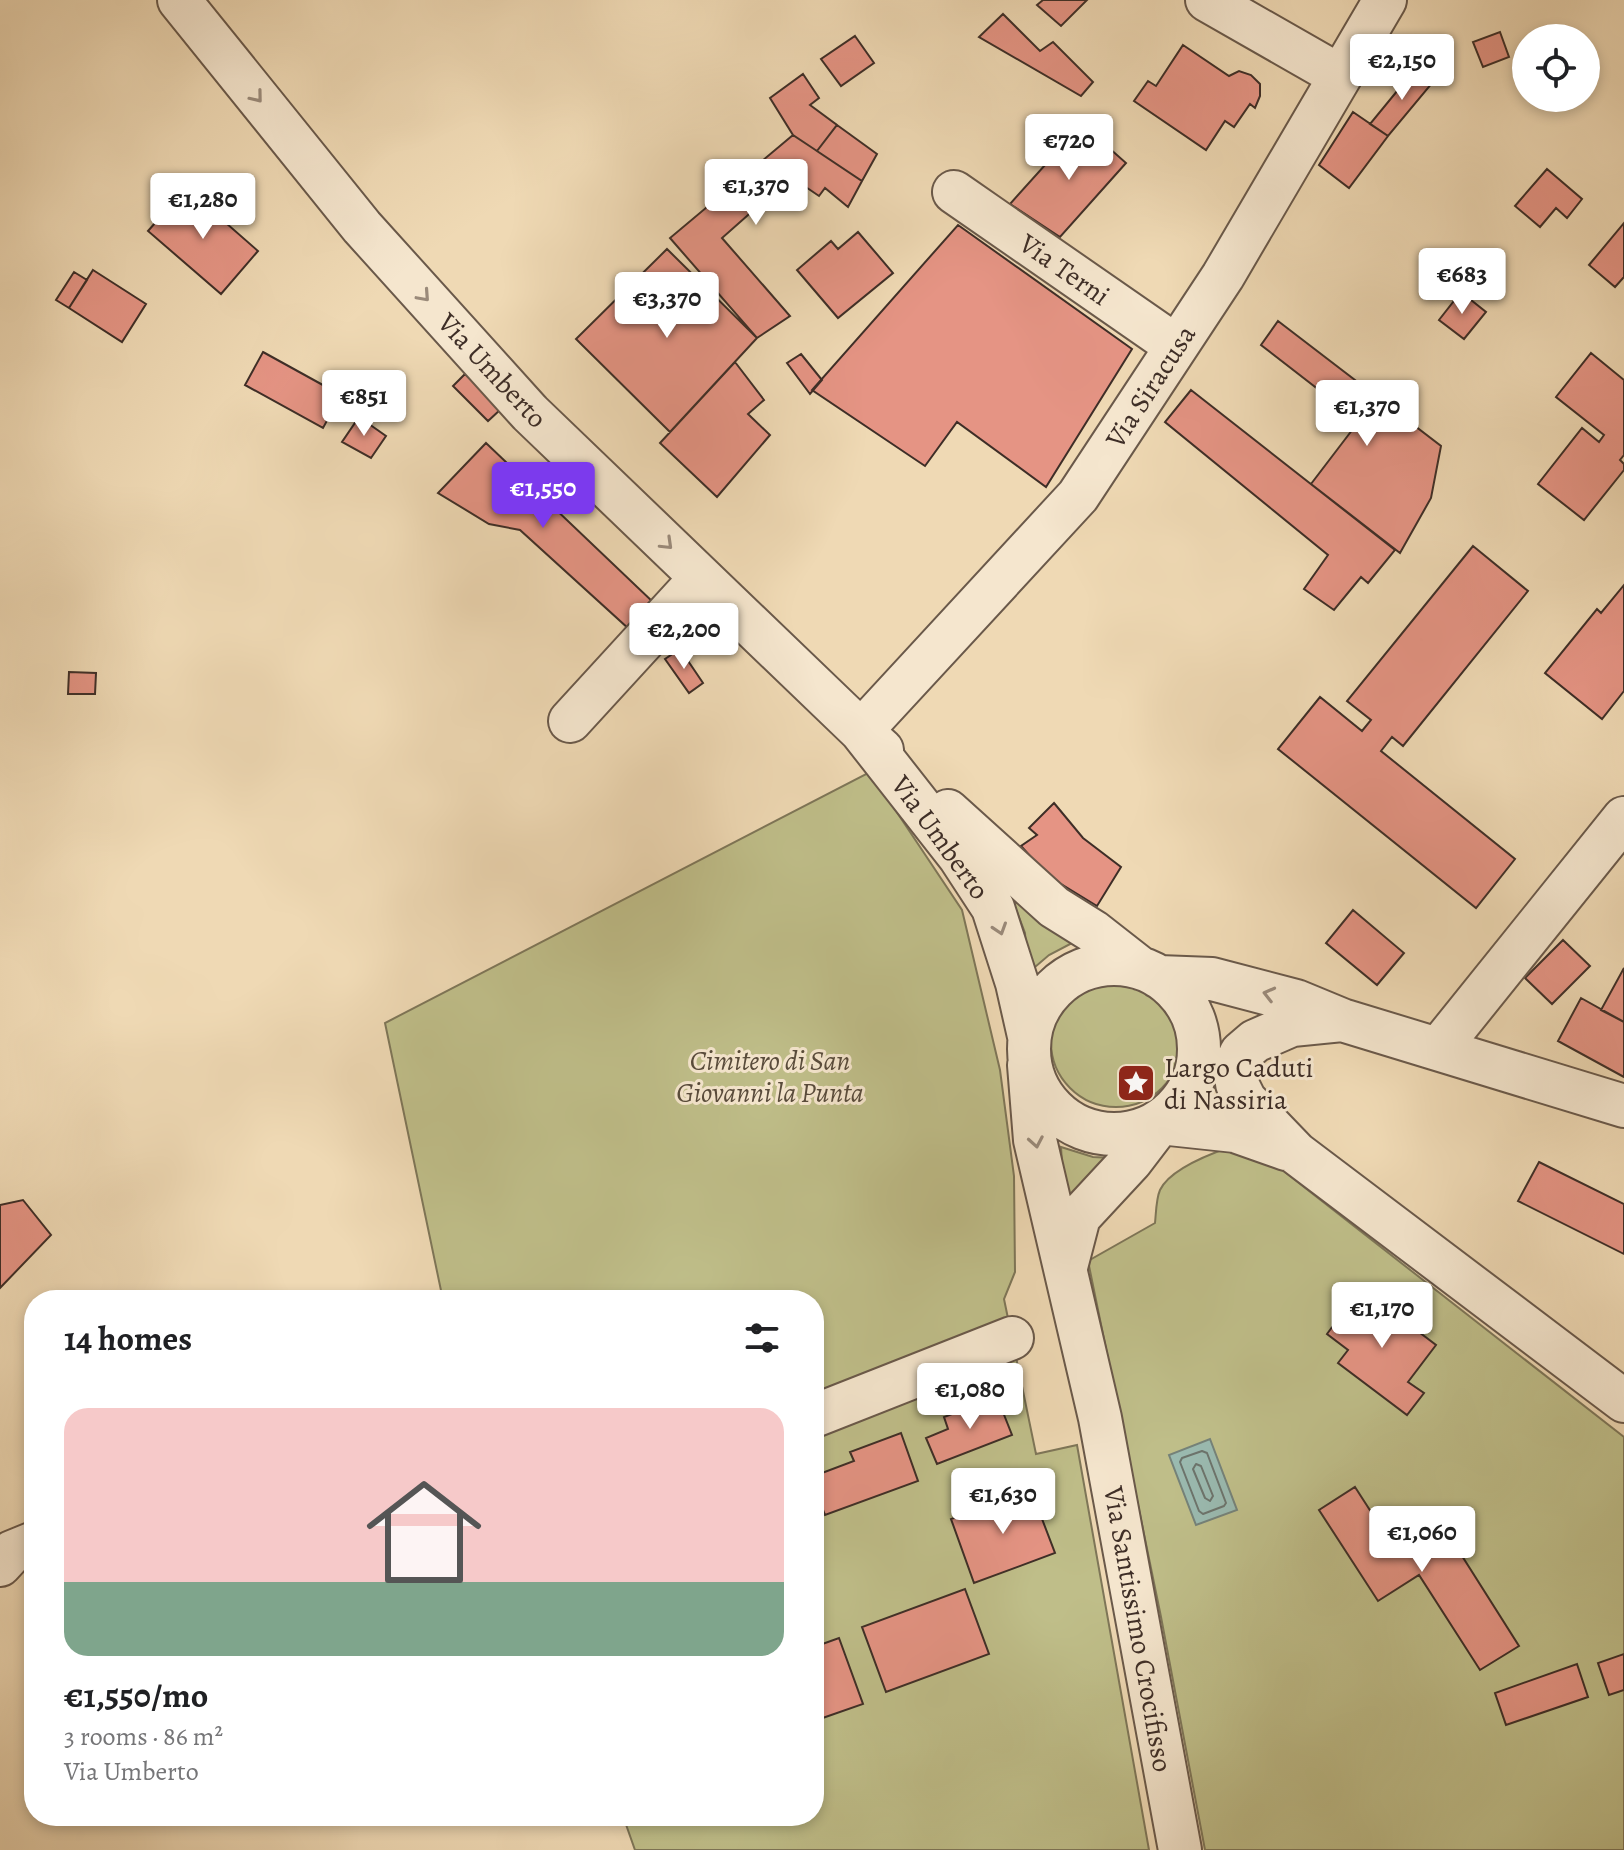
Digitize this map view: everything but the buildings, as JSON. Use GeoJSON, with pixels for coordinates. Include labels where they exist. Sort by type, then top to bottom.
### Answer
{"type":"FeatureCollection","features":[{"type":"Feature","properties":{"kind":"street","name":"Via Umberto"},"geometry":{"type":"LineString","coordinates":[[179,0],[362,227],[530,413],[861,731],[959,856],[993,908],[1017,983],[1029,1050]]}},
{"type":"Feature","properties":{"kind":"street"},"geometry":{"type":"LineString","coordinates":[[1207,0],[1340,76]]}},
{"type":"Feature","properties":{"kind":"street","name":"Via Siracusa"},"geometry":{"type":"LineString","coordinates":[[861,731],[1078,496],[1223,276],[1385,0]]}},
{"type":"Feature","properties":{"kind":"street","name":"Via Terni"},"geometry":{"type":"LineString","coordinates":[[954,192],[1176,346]]}},
{"type":"Feature","properties":{"kind":"street"},"geometry":{"type":"LineString","coordinates":[[570,721],[701,578]]}},
{"type":"Feature","properties":{"kind":"street"},"geometry":{"type":"LineString","coordinates":[[861,731],[1054,907],[1150,972],[1185,1002],[1193,1019],[1198,1049],[1226,1066],[1245,1100],[1296,1153],[1624,1401]]}},
{"type":"Feature","properties":{"kind":"street"},"geometry":{"type":"LineString","coordinates":[[1439,1048],[1624,818]]}},
{"type":"Feature","properties":{"kind":"street"},"geometry":{"type":"LineString","coordinates":[[1296,1153],[1235,1131],[1160,1123],[1129,1133],[1102,1134],[1076,1126],[1054,1111],[1038,1090],[1029,1050],[1038,1008],[1057,985],[1070,977],[1082,970],[1111,964],[1212,979],[1296,1001],[1342,1020],[1624,1106]]}},
{"type":"Feature","properties":{"kind":"street"},"geometry":{"type":"LineString","coordinates":[[1065,1268],[1079,1217],[1180,1103],[1226,1066],[1292,1025],[1342,1020]]}},
{"type":"Feature","properties":{"kind":"street","name":"Via Santissimo Crocifisso"},"geometry":{"type":"LineString","coordinates":[[1029,1050],[1035,1140],[1100,1418],[1180,1850]]}},
{"type":"Feature","properties":{"kind":"street"},"geometry":{"type":"LineString","coordinates":[[824,1412],[1012,1338]]}},
{"type":"Feature","properties":{"kind":"street"},"geometry":{"type":"LineString","coordinates":[[0,1534],[24,1539]]}},
{"type":"Feature","properties":{"kind":"street"},"geometry":{"type":"LineString","coordinates":[[0,1565],[12,1552],[24,1546]]}},
{"type":"Feature","properties":{"kind":"green space","name":"Cimitero di San Giovanni la Punta"},"geometry":{"type":"Polygon","coordinates":[[[870,772],[962,910],[1000,1070],[1014,1176],[1015,1272],[1004,1299],[1036,1454],[1077,1445],[1149,1850],[635,1850],[627,1826],[824,1826],[824,1290],[441,1290],[385,1023],[870,772]]]}},
{"type":"Feature","properties":{"kind":"green space"},"geometry":{"type":"Polygon","coordinates":[[[1009,891],[1074,942],[1049,955],[1028,973],[1025,933],[1009,891]]]}},
{"type":"Feature","properties":{"kind":"green space"},"geometry":{"type":"Polygon","coordinates":[[[1116,977],[1141,982],[1162,996],[1176,1017],[1181,1042],[1176,1067],[1162,1088],[1141,1102],[1116,1107],[1091,1102],[1070,1088],[1056,1067],[1051,1042],[1056,1017],[1070,996],[1091,982],[1116,977]]]}},
{"type":"Feature","properties":{"kind":"green space"},"geometry":{"type":"Polygon","coordinates":[[[1061,1147],[1093,1157],[1112,1158],[1065,1212],[1061,1147]]]}},
{"type":"Feature","properties":{"kind":"green space"},"geometry":{"type":"Polygon","coordinates":[[[1230,1147],[1272,1162],[1624,1437],[1624,1850],[1205,1850],[1088,1261],[1155,1223],[1160,1190],[1172,1175],[1191,1163],[1230,1147]]]}},
{"type":"Feature","properties":{"kind":"water"},"geometry":{"type":"Polygon","coordinates":[[[1210,1439],[1237,1510],[1196,1525],[1169,1455],[1210,1439]]]}},
{"type":"Feature","properties":{"kind":"place","name":"Largo Caduti di Nassiria"},"geometry":{"type":"Point","coordinates":[1136,1083]}}]}
